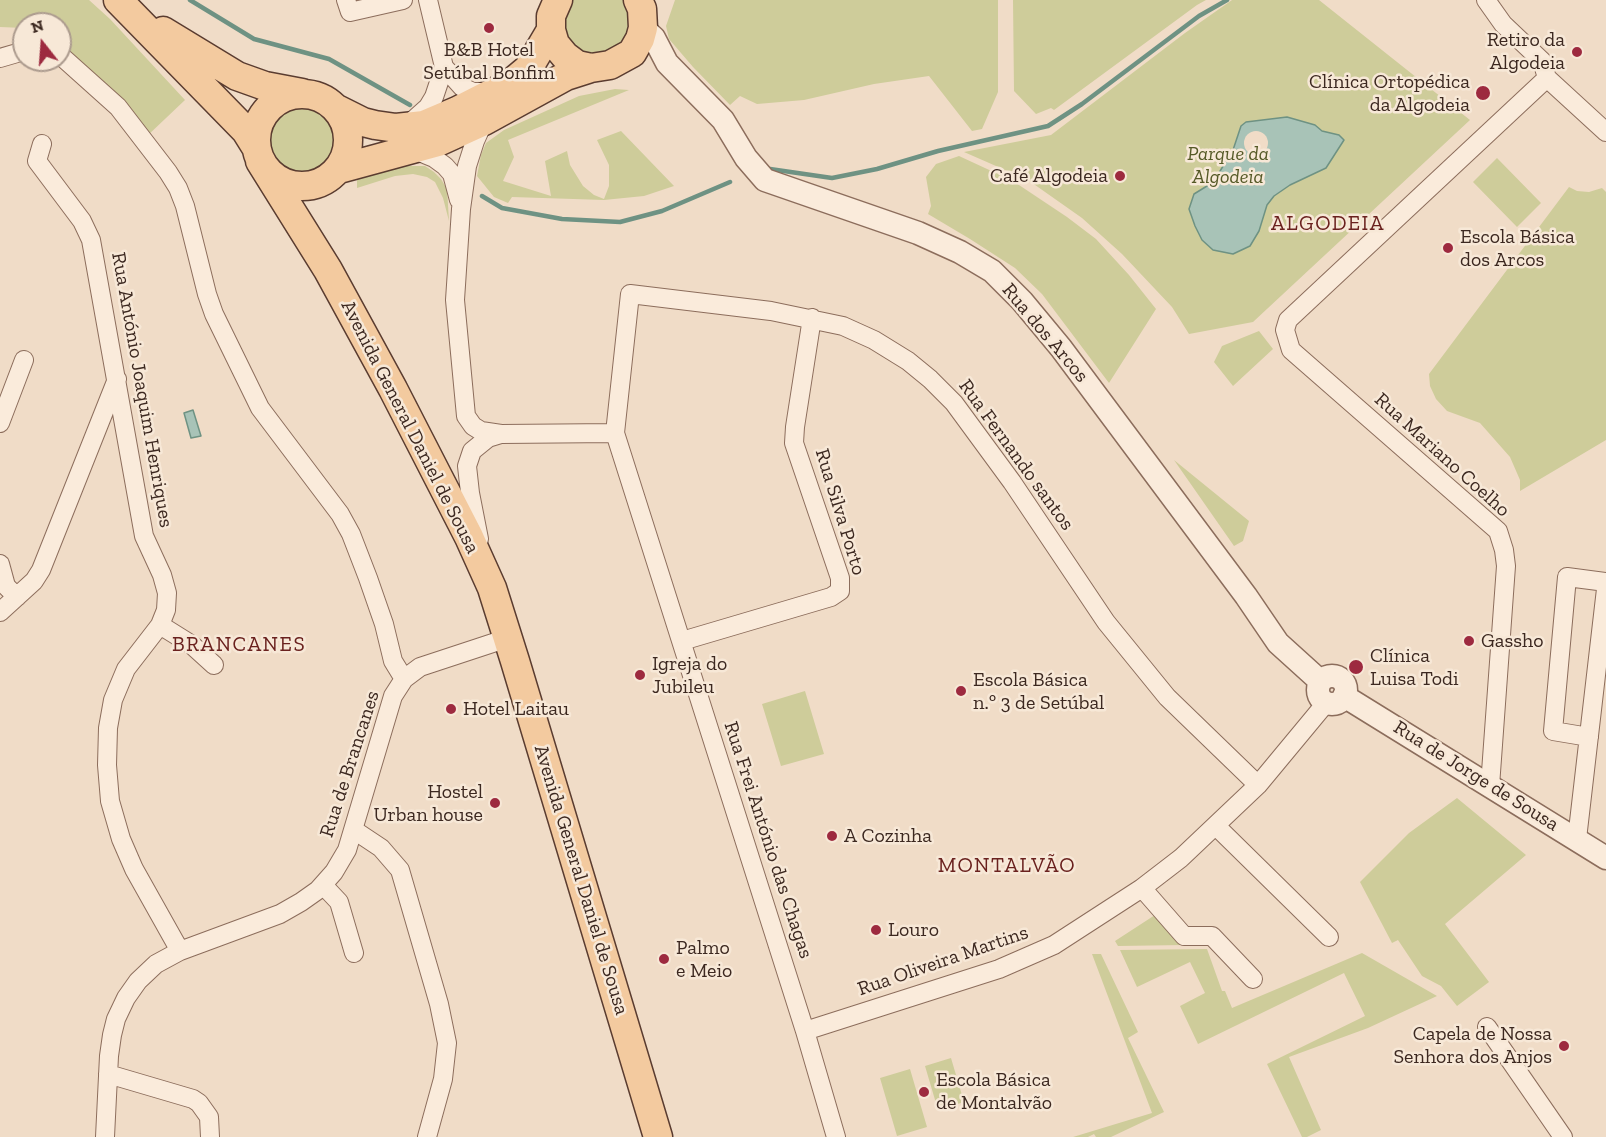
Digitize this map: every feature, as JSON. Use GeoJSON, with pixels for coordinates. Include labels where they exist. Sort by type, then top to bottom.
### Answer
{"type":"FeatureCollection","features":[{"type":"Feature","properties":{"kind":"main road"},"geometry":{"type":"LineString","coordinates":[[558,0],[551,16],[551,30],[555,44],[577,64],[591,68]]}},
{"type":"Feature","properties":{"kind":"main road"},"geometry":{"type":"LineString","coordinates":[[638,0],[642,9],[643,28]]}},
{"type":"Feature","properties":{"kind":"main road"},"geometry":{"type":"LineString","coordinates":[[125,7],[237,76],[265,86],[324,99],[337,109],[363,122],[396,128],[409,138],[438,142],[484,121],[566,76],[622,60],[632,53],[640,39],[656,0]]}},
{"type":"Feature","properties":{"kind":"main road"},"geometry":{"type":"LineString","coordinates":[[125,7],[246,131],[269,173],[281,182],[296,186],[309,186],[409,138],[424,125],[496,92],[528,69],[551,30]]}},
{"type":"Feature","properties":{"kind":"main road"},"geometry":{"type":"LineString","coordinates":[[308,94],[292,95],[278,100],[267,110],[256,132],[258,154],[328,270]]}},
{"type":"Feature","properties":{"kind":"main road"},"geometry":{"type":"LineString","coordinates":[[328,270],[314,231],[314,209],[347,153],[349,143],[346,125],[337,109]]}},
{"type":"Feature","properties":{"kind":"main road","name":"Avenida General Daniel de Sousa"},"geometry":{"type":"LineString","coordinates":[[328,270],[422,442],[492,588],[658,1137]]}},
{"type":"Feature","properties":{"kind":"street"},"geometry":{"type":"LineString","coordinates":[[346,0],[350,12],[403,0]]}},
{"type":"Feature","properties":{"kind":"street"},"geometry":{"type":"LineString","coordinates":[[428,0],[444,67],[456,82],[472,92],[496,92]]}},
{"type":"Feature","properties":{"kind":"street"},"geometry":{"type":"LineString","coordinates":[[1486,0],[1503,24],[1542,61],[1547,78],[1606,132]]}},
{"type":"Feature","properties":{"kind":"street","name":"Rua dos Arcos"},"geometry":{"type":"LineString","coordinates":[[643,28],[654,38],[667,63],[723,120],[746,158],[765,180],[918,233],[960,252],[992,271],[1022,301],[1061,348],[1239,586],[1278,643],[1320,681],[1328,676],[1338,677],[1345,684],[1335,700]]}},
{"type":"Feature","properties":{"kind":"street"},"geometry":{"type":"LineString","coordinates":[[622,60],[642,59],[667,63]]}},
{"type":"Feature","properties":{"kind":"street"},"geometry":{"type":"LineString","coordinates":[[72,66],[118,106],[178,188],[214,314],[260,408],[346,524],[384,624],[393,661],[404,679]]}},
{"type":"Feature","properties":{"kind":"street"},"geometry":{"type":"LineString","coordinates":[[444,67],[434,97],[409,138],[445,166],[455,184],[461,209]]}},
{"type":"Feature","properties":{"kind":"street","name":"Rua Mariano Coelho"},"geometry":{"type":"LineString","coordinates":[[1490,786],[1506,566],[1498,531],[1291,350],[1285,330],[1288,320],[1547,78]]}},
{"type":"Feature","properties":{"kind":"street"},"geometry":{"type":"LineString","coordinates":[[484,121],[467,165],[461,209],[455,300],[466,416],[481,432],[501,434],[615,433]]}},
{"type":"Feature","properties":{"kind":"street","name":"Rua António Joaquim Henriques"},"geometry":{"type":"LineString","coordinates":[[42,144],[37,161],[82,221],[91,240],[144,536],[162,575],[167,593],[166,610],[160,625],[126,669],[113,700],[108,728],[107,765],[110,801],[121,839],[134,869],[180,951]]}},
{"type":"Feature","properties":{"kind":"street","name":"Rua Fernando santos"},"geometry":{"type":"LineString","coordinates":[[629,312],[630,294],[728,305],[812,318],[843,326],[874,340],[908,361],[954,403],[1042,525],[1106,622],[1167,697],[1221,752],[1258,785]]}},
{"type":"Feature","properties":{"kind":"street","name":"Rua Frei António das Chagas"},"geometry":{"type":"LineString","coordinates":[[629,312],[615,433],[805,1031],[836,1137]]}},
{"type":"Feature","properties":{"kind":"street","name":"Rua Silva Porto"},"geometry":{"type":"LineString","coordinates":[[682,641],[831,597],[840,591],[840,578],[794,442],[812,318]]}},
{"type":"Feature","properties":{"kind":"street"},"geometry":{"type":"LineString","coordinates":[[0,423],[24,360]]}},
{"type":"Feature","properties":{"kind":"street"},"geometry":{"type":"LineString","coordinates":[[0,612],[34,581],[41,570],[117,379]]}},
{"type":"Feature","properties":{"kind":"street"},"geometry":{"type":"LineString","coordinates":[[492,588],[470,493],[467,466],[472,451],[488,438],[501,434]]}},
{"type":"Feature","properties":{"kind":"street"},"geometry":{"type":"LineString","coordinates":[[0,564],[6,586],[17,597]]}},
{"type":"Feature","properties":{"kind":"street"},"geometry":{"type":"LineString","coordinates":[[1589,737],[1553,731],[1567,578],[1606,582]]}},
{"type":"Feature","properties":{"kind":"street"},"geometry":{"type":"LineString","coordinates":[[1577,839],[1606,589]]}},
{"type":"Feature","properties":{"kind":"street"},"geometry":{"type":"LineString","coordinates":[[160,625],[192,645],[214,665]]}},
{"type":"Feature","properties":{"kind":"street","name":"Rua de Brancanes"},"geometry":{"type":"LineString","coordinates":[[105,1137],[108,1074],[116,1019],[126,998],[138,981],[156,964],[180,951],[280,914],[323,885],[347,850],[393,696],[404,679],[420,667],[508,638]]}},
{"type":"Feature","properties":{"kind":"street","name":"Rua Oliveira Martins"},"geometry":{"type":"LineString","coordinates":[[805,1031],[967,980],[1054,945],[1142,888],[1181,858],[1258,785],[1335,700]]}},
{"type":"Feature","properties":{"kind":"street","name":"Rua de Jorge de Sousa"},"geometry":{"type":"LineString","coordinates":[[1335,700],[1490,786],[1606,858]]}},
{"type":"Feature","properties":{"kind":"street"},"geometry":{"type":"LineString","coordinates":[[1216,826],[1329,937]]}},
{"type":"Feature","properties":{"kind":"street"},"geometry":{"type":"LineString","coordinates":[[354,830],[381,848],[400,870],[439,1004],[447,1042],[443,1079],[427,1137]]}},
{"type":"Feature","properties":{"kind":"street"},"geometry":{"type":"LineString","coordinates":[[323,885],[339,902],[354,953]]}},
{"type":"Feature","properties":{"kind":"street"},"geometry":{"type":"LineString","coordinates":[[1142,888],[1184,936],[1212,936],[1253,979]]}},
{"type":"Feature","properties":{"kind":"street"},"geometry":{"type":"LineString","coordinates":[[1487,1028],[1563,1137]]}},
{"type":"Feature","properties":{"kind":"street"},"geometry":{"type":"LineString","coordinates":[[108,1074],[193,1099],[199,1103],[209,1117],[210,1137]]}},
{"type":"Feature","properties":{"kind":"green space"},"geometry":{"type":"Polygon","coordinates":[[[0,0],[89,0],[110,19],[185,100],[146,137],[72,54],[72,12],[12,12],[12,28],[0,27],[0,0]]]}},
{"type":"Feature","properties":{"kind":"green space"},"geometry":{"type":"Polygon","coordinates":[[[570,0],[624,0],[631,18],[627,39],[609,54],[586,54],[575,49],[563,29],[566,6],[570,0]]]}},
{"type":"Feature","properties":{"kind":"green space"},"geometry":{"type":"Polygon","coordinates":[[[675,0],[998,0],[998,92],[982,129],[972,131],[929,76],[874,84],[804,100],[757,104],[740,96],[730,105],[669,39],[666,26],[675,0]]]}},
{"type":"Feature","properties":{"kind":"green space"},"geometry":{"type":"Polygon","coordinates":[[[1013,0],[1206,0],[1054,110],[1051,108],[1036,114],[1014,91],[1013,0]]]}},
{"type":"Feature","properties":{"kind":"green space","name":"Parque da Algodeia"},"geometry":{"type":"Polygon","coordinates":[[[1232,0],[1319,0],[1470,120],[1253,322],[1189,334],[1172,307],[1122,254],[1082,218],[1028,180],[964,152],[1051,135],[1232,0]]]}},
{"type":"Feature","properties":{"kind":"green space"},"geometry":{"type":"Polygon","coordinates":[[[615,89],[629,90],[508,140],[514,157],[503,181],[551,196],[545,161],[567,151],[570,165],[583,186],[594,195],[604,199],[609,186],[609,165],[597,140],[621,131],[674,186],[644,196],[604,200],[512,197],[508,203],[494,197],[477,176],[486,143],[504,130],[579,96],[615,89]]]}},
{"type":"Feature","properties":{"kind":"green space"},"geometry":{"type":"Polygon","coordinates":[[[296,107],[310,107],[322,112],[332,122],[337,141],[332,160],[322,170],[310,175],[296,175],[284,170],[274,160],[269,148],[269,134],[274,122],[284,112],[296,107]]]}},
{"type":"Feature","properties":{"kind":"green space"},"geometry":{"type":"Polygon","coordinates":[[[959,156],[1013,181],[1096,239],[1156,309],[1109,383],[1042,294],[1015,268],[928,214],[931,206],[926,177],[936,164],[959,156]]]}},
{"type":"Feature","properties":{"kind":"green space"},"geometry":{"type":"Polygon","coordinates":[[[1497,158],[1541,203],[1517,227],[1473,182],[1497,158]]]}},
{"type":"Feature","properties":{"kind":"green space"},"geometry":{"type":"Polygon","coordinates":[[[406,166],[425,166],[441,179],[447,189],[449,221],[443,198],[435,182],[427,177],[413,174],[395,176],[357,188],[357,178],[406,166]]]}},
{"type":"Feature","properties":{"kind":"green space"},"geometry":{"type":"Polygon","coordinates":[[[1569,187],[1577,191],[1589,192],[1602,188],[1606,192],[1606,440],[1520,491],[1520,480],[1510,457],[1480,423],[1447,411],[1436,399],[1430,386],[1429,374],[1569,187]]]}},
{"type":"Feature","properties":{"kind":"green space"},"geometry":{"type":"Polygon","coordinates":[[[1259,331],[1273,349],[1233,386],[1214,362],[1222,346],[1259,331]]]}},
{"type":"Feature","properties":{"kind":"green space"},"geometry":{"type":"Polygon","coordinates":[[[1174,460],[1249,521],[1243,541],[1234,546],[1174,460]]]}},
{"type":"Feature","properties":{"kind":"green space"},"geometry":{"type":"Polygon","coordinates":[[[805,691],[824,754],[781,766],[762,704],[805,691]]]}},
{"type":"Feature","properties":{"kind":"green space"},"geometry":{"type":"Polygon","coordinates":[[[1457,798],[1526,855],[1445,924],[1489,982],[1457,1006],[1441,986],[1422,976],[1398,940],[1392,943],[1360,882],[1409,833],[1457,798]]]}},
{"type":"Feature","properties":{"kind":"green space"},"geometry":{"type":"Polygon","coordinates":[[[1155,915],[1184,945],[1118,946],[1115,941],[1155,915]]]}},
{"type":"Feature","properties":{"kind":"green space"},"geometry":{"type":"Polygon","coordinates":[[[1207,949],[1222,991],[1225,991],[1232,1008],[1362,953],[1437,996],[1368,1028],[1289,1057],[1321,1130],[1302,1137],[1267,1064],[1365,1016],[1344,973],[1198,1044],[1180,1006],[1205,993],[1190,962],[1137,987],[1120,950],[1207,949]]]}},
{"type":"Feature","properties":{"kind":"green space"},"geometry":{"type":"Polygon","coordinates":[[[1092,954],[1101,954],[1138,1032],[1128,1038],[1164,1112],[1111,1137],[1096,1137],[1094,1134],[1088,1137],[1073,1137],[1152,1113],[1092,954]]]}},
{"type":"Feature","properties":{"kind":"green space"},"geometry":{"type":"Polygon","coordinates":[[[951,1058],[964,1102],[938,1110],[925,1066],[951,1058]]]}},
{"type":"Feature","properties":{"kind":"green space"},"geometry":{"type":"Polygon","coordinates":[[[910,1069],[927,1127],[897,1136],[880,1078],[910,1069]]]}},
{"type":"Feature","properties":{"kind":"shaded area"},"geometry":{"type":"Polygon","coordinates":[[[1287,117],[1315,125],[1322,131],[1339,135],[1344,140],[1326,168],[1290,185],[1274,196],[1267,205],[1259,231],[1250,246],[1233,254],[1213,250],[1202,240],[1189,209],[1194,194],[1217,176],[1233,150],[1241,126],[1246,122],[1287,117]]]}},
{"type":"Feature","properties":{"kind":"shaded area"},"geometry":{"type":"Polygon","coordinates":[[[193,410],[201,436],[191,438],[184,413],[193,410]]]}},
{"type":"Feature","properties":{"kind":"pier"},"geometry":{"type":"Polygon","coordinates":[[[1256,131],[1261,132],[1267,138],[1267,148],[1261,154],[1256,155],[1251,154],[1245,148],[1244,143],[1245,138],[1251,132],[1256,131]]]}},
{"type":"Feature","properties":{"kind":"waterway"},"geometry":{"type":"LineString","coordinates":[[190,0],[254,39],[329,59],[410,105]]}},
{"type":"Feature","properties":{"kind":"waterway"},"geometry":{"type":"LineString","coordinates":[[770,169],[832,178],[1048,126],[1082,104],[1199,16],[1227,0]]}},
{"type":"Feature","properties":{"kind":"waterway"},"geometry":{"type":"LineString","coordinates":[[482,196],[502,208],[562,219],[620,222],[662,211],[730,182]]}},
{"type":"Feature","properties":{"kind":"place","name":"B&B Hotel Setúbal Bonfim"},"geometry":{"type":"Point","coordinates":[489,28]}},
{"type":"Feature","properties":{"kind":"place","name":"Retiro da Algodeia"},"geometry":{"type":"Point","coordinates":[1577,52]}},
{"type":"Feature","properties":{"kind":"place","name":"Clínica Ortopédica da Algodeia"},"geometry":{"type":"Point","coordinates":[1483,93]}},
{"type":"Feature","properties":{"kind":"place","name":"Café Algodeia"},"geometry":{"type":"Point","coordinates":[1120,176]}},
{"type":"Feature","properties":{"kind":"place","name":"Escola Básica dos Arcos"},"geometry":{"type":"Point","coordinates":[1448,248]}},
{"type":"Feature","properties":{"kind":"place","name":"Gassho"},"geometry":{"type":"Point","coordinates":[1469,641]}},
{"type":"Feature","properties":{"kind":"place","name":"Clínica Luisa Todi"},"geometry":{"type":"Point","coordinates":[1356,667]}},
{"type":"Feature","properties":{"kind":"place","name":"Igreja do Jubileu"},"geometry":{"type":"Point","coordinates":[640,675]}},
{"type":"Feature","properties":{"kind":"place","name":"Escola Básica n.º 3 de Setúbal"},"geometry":{"type":"Point","coordinates":[961,691]}},
{"type":"Feature","properties":{"kind":"place","name":"Hotel Laitau"},"geometry":{"type":"Point","coordinates":[451,709]}},
{"type":"Feature","properties":{"kind":"place","name":"Hostel Urban house"},"geometry":{"type":"Point","coordinates":[495,803]}},
{"type":"Feature","properties":{"kind":"place","name":"A Cozinha"},"geometry":{"type":"Point","coordinates":[832,836]}},
{"type":"Feature","properties":{"kind":"place","name":"Louro"},"geometry":{"type":"Point","coordinates":[876,930]}},
{"type":"Feature","properties":{"kind":"place","name":"Palmo e Meio"},"geometry":{"type":"Point","coordinates":[664,959]}},
{"type":"Feature","properties":{"kind":"place","name":"Capela de Nossa Senhora dos Anjos"},"geometry":{"type":"Point","coordinates":[1564,1046]}},
{"type":"Feature","properties":{"kind":"place","name":"Escola Básica de Montalvão"},"geometry":{"type":"Point","coordinates":[924,1092]}},
{"type":"Feature","properties":{"kind":"district","name":"ALGODEIA"},"geometry":{"type":"Point","coordinates":[1328,224]}},
{"type":"Feature","properties":{"kind":"district","name":"BRANCANES"},"geometry":{"type":"Point","coordinates":[239,645]}},
{"type":"Feature","properties":{"kind":"district","name":"MONTALVÃO"},"geometry":{"type":"Point","coordinates":[1007,866]}}]}
